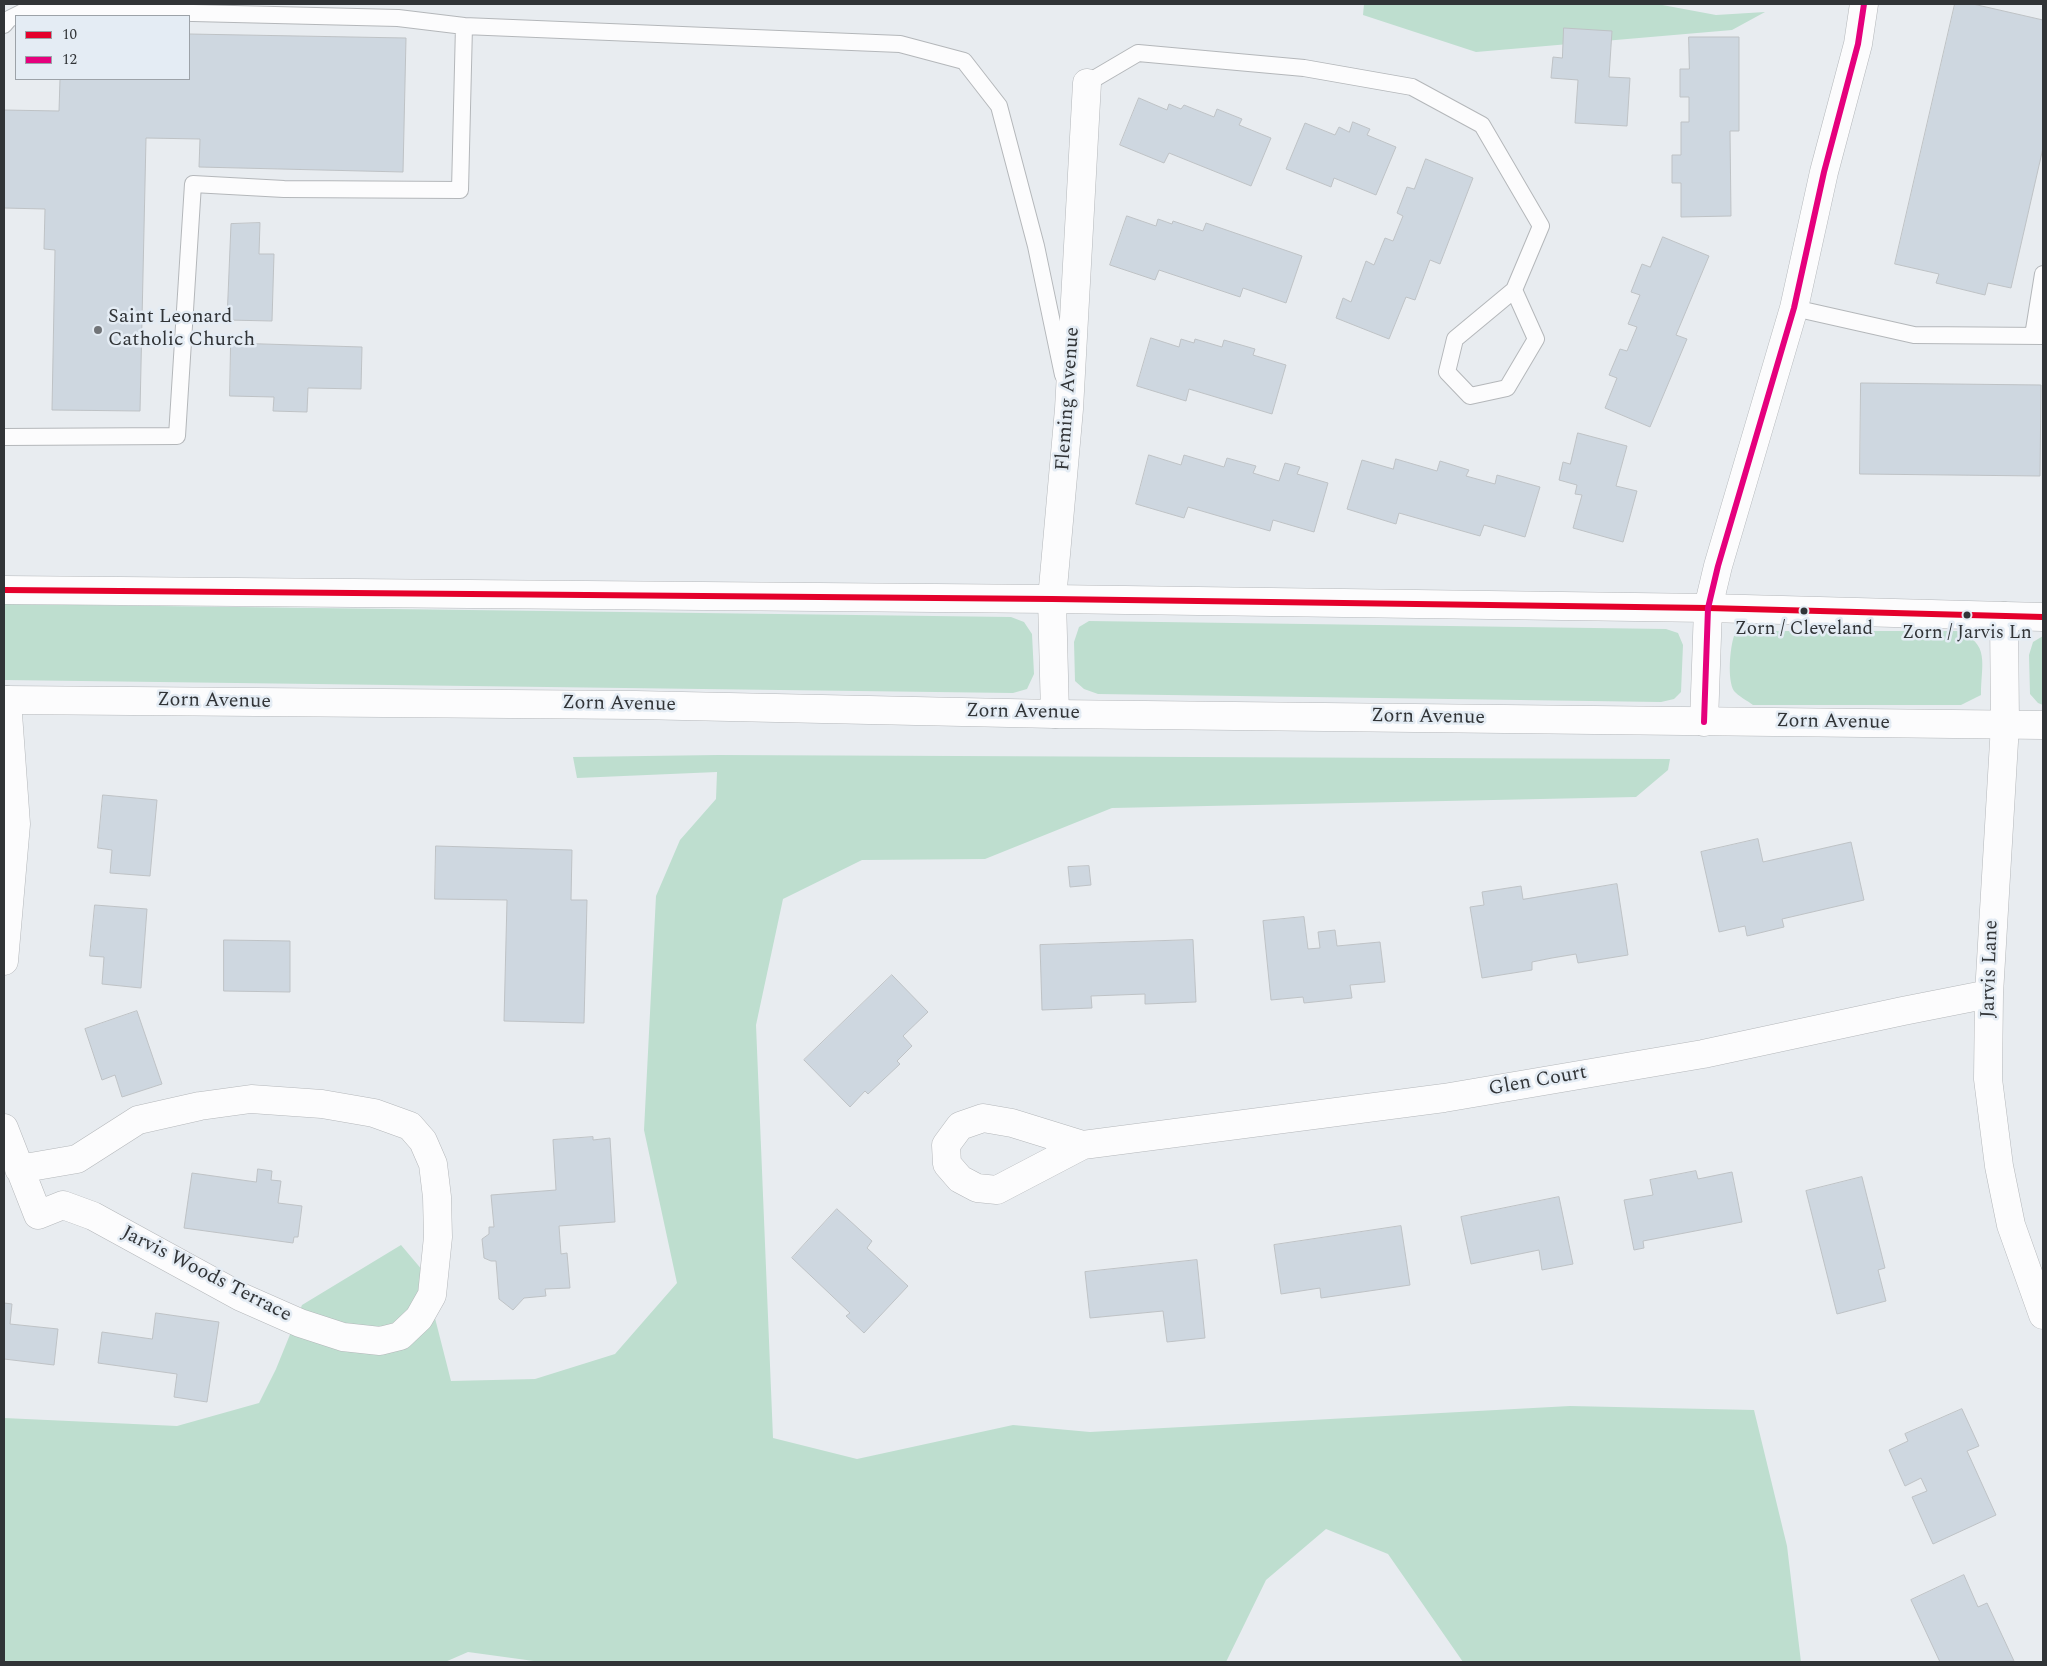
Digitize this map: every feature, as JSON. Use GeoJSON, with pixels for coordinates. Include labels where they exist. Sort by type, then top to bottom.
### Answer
{"type":"FeatureCollection","features":[{"type":"Feature","properties":{"kind":"street"},"geometry":{"type":"LineString","coordinates":[[1704,722],[1708,608],[1718,566],[1794,308],[1824,172],[1858,44],[1864,4]]}},
{"type":"Feature","properties":{"kind":"street","name":"Fleming Avenue"},"geometry":{"type":"LineString","coordinates":[[1055,714],[1052,599],[1069,409],[1086,83]]}},
{"type":"Feature","properties":{"kind":"street"},"geometry":{"type":"LineString","coordinates":[[4,590],[1052,599],[1708,608],[2043,617]]}},
{"type":"Feature","properties":{"kind":"street","name":"Jarvis Lane"},"geometry":{"type":"LineString","coordinates":[[2004,616],[2005,724],[1989,994],[1988,1079],[1999,1166],[2011,1224],[2043,1315]]}},
{"type":"Feature","properties":{"kind":"street"},"geometry":{"type":"LineString","coordinates":[[4,961],[16,824],[5,700]]}},
{"type":"Feature","properties":{"kind":"street","name":"Zorn Avenue"},"geometry":{"type":"LineString","coordinates":[[5,700],[646,706],[1055,714],[2043,725]]}},
{"type":"Feature","properties":{"kind":"street","name":"Glen Court"},"geometry":{"type":"LineString","coordinates":[[1083,1145],[1444,1098],[1703,1054],[1989,994]]}},
{"type":"Feature","properties":{"kind":"street","name":"Jarvis Woods Terrace"},"geometry":{"type":"LineString","coordinates":[[251,1098],[322,1104],[374,1113],[410,1126],[423,1141],[433,1164],[437,1197],[438,1237],[432,1295],[419,1318],[400,1336],[380,1341],[343,1337],[300,1323],[241,1297],[93,1216],[63,1205],[38,1214],[18,1169],[77,1159],[138,1120],[200,1106],[251,1098]]}},
{"type":"Feature","properties":{"kind":"street"},"geometry":{"type":"LineString","coordinates":[[4,1128],[18,1169]]}},
{"type":"Feature","properties":{"kind":"lane"},"geometry":{"type":"LineString","coordinates":[[16,15],[29,8],[398,18],[464,26],[900,44],[964,61],[999,106],[1036,246],[1069,409]]}},
{"type":"Feature","properties":{"kind":"lane"},"geometry":{"type":"LineString","coordinates":[[4,25],[15,16]]}},
{"type":"Feature","properties":{"kind":"lane"},"geometry":{"type":"LineString","coordinates":[[4,437],[177,436],[193,184],[284,189],[460,190],[464,26]]}},
{"type":"Feature","properties":{"kind":"lane"},"geometry":{"type":"LineString","coordinates":[[1086,83],[1138,53],[1304,68],[1412,87],[1482,125],[1540,226],[1514,290],[1456,340],[1447,372],[1470,396],[1507,388],[1536,339],[1514,290]]}},
{"type":"Feature","properties":{"kind":"lane"},"geometry":{"type":"LineString","coordinates":[[1794,308],[1914,336],[2038,336],[2043,274]]}},
{"type":"Feature","properties":{"kind":"green space"},"geometry":{"type":"Polygon","coordinates":[[[1364,4],[1657,4],[1716,15],[1765,12],[1732,30],[1476,52],[1363,15],[1364,4]]]}},
{"type":"Feature","properties":{"kind":"green space"},"geometry":{"type":"Polygon","coordinates":[[[4,604],[1011,617],[1024,622],[1032,634],[1034,674],[1027,689],[1013,693],[4,680],[4,604]]]}},
{"type":"Feature","properties":{"kind":"green space"},"geometry":{"type":"Polygon","coordinates":[[[1089,621],[1666,629],[1678,633],[1683,645],[1681,692],[1674,699],[1661,702],[1098,694],[1084,689],[1075,681],[1074,642],[1079,627],[1089,621]]]}},
{"type":"Feature","properties":{"kind":"green space"},"geometry":{"type":"Polygon","coordinates":[[[1753,631],[1957,631],[1968,636],[1980,648],[1982,656],[1981,695],[1961,705],[1753,705],[1734,691],[1730,679],[1730,656],[1734,636],[1753,631]]]}},
{"type":"Feature","properties":{"kind":"green space"},"geometry":{"type":"Polygon","coordinates":[[[2043,636],[2043,705],[2038,703],[2030,694],[2029,655],[2033,642],[2043,636]]]}},
{"type":"Feature","properties":{"kind":"green space"},"geometry":{"type":"Polygon","coordinates":[[[718,755],[1670,759],[1668,770],[1636,797],[1112,808],[985,859],[862,860],[783,899],[756,1025],[773,1438],[857,1459],[1013,1425],[1090,1432],[1570,1406],[1754,1410],[1787,1546],[1801,1662],[1463,1662],[1388,1554],[1326,1529],[1266,1580],[1226,1662],[541,1662],[468,1652],[445,1662],[4,1662],[4,1418],[177,1426],[259,1403],[276,1369],[302,1305],[401,1245],[423,1271],[451,1381],[535,1379],[615,1354],[677,1283],[644,1130],[656,896],[680,840],[716,799],[717,772],[577,778],[573,757],[718,755]]]}},
{"type":"Feature","properties":{"kind":"building"},"geometry":{"type":"Polygon","coordinates":[[[1955,4],[1973,4],[2043,20],[2043,148],[2011,288],[1988,283],[1985,295],[1936,283],[1939,274],[1895,264],[1955,4]]]}},
{"type":"Feature","properties":{"kind":"building"},"geometry":{"type":"Polygon","coordinates":[[[1564,28],[1612,31],[1609,77],[1630,78],[1627,126],[1575,123],[1578,80],[1551,78],[1553,57],[1562,58],[1564,28]]]}},
{"type":"Feature","properties":{"kind":"building"},"geometry":{"type":"Polygon","coordinates":[[[190,34],[406,38],[403,172],[199,167],[200,139],[146,138],[140,411],[52,410],[55,250],[44,249],[45,209],[4,208],[4,110],[59,111],[60,80],[190,80],[190,34]]]}},
{"type":"Feature","properties":{"kind":"building"},"geometry":{"type":"Polygon","coordinates":[[[1689,37],[1739,37],[1739,131],[1730,131],[1731,216],[1681,217],[1681,183],[1672,183],[1672,155],[1681,155],[1681,122],[1689,122],[1689,97],[1680,97],[1680,69],[1689,69],[1689,37]]]}},
{"type":"Feature","properties":{"kind":"building"},"geometry":{"type":"Polygon","coordinates":[[[1139,98],[1167,110],[1169,104],[1181,109],[1184,105],[1214,117],[1217,109],[1242,119],[1239,125],[1271,138],[1251,186],[1169,153],[1164,163],[1120,145],[1139,98]]]}},
{"type":"Feature","properties":{"kind":"building"},"geometry":{"type":"Polygon","coordinates":[[[1353,122],[1370,129],[1367,135],[1396,147],[1376,195],[1334,178],[1331,187],[1286,169],[1305,123],[1335,135],[1339,127],[1349,132],[1353,122]]]}},
{"type":"Feature","properties":{"kind":"building"},"geometry":{"type":"Polygon","coordinates":[[[1426,159],[1473,178],[1440,264],[1430,260],[1415,300],[1406,297],[1389,339],[1336,318],[1343,298],[1351,302],[1366,261],[1374,265],[1385,238],[1393,241],[1403,216],[1397,213],[1407,187],[1414,189],[1426,159]]]}},
{"type":"Feature","properties":{"kind":"building"},"geometry":{"type":"Polygon","coordinates":[[[1127,216],[1156,226],[1158,219],[1172,224],[1173,221],[1203,231],[1206,223],[1302,256],[1286,303],[1243,288],[1240,297],[1159,270],[1155,280],[1110,265],[1127,216]]]}},
{"type":"Feature","properties":{"kind":"building"},"geometry":{"type":"Polygon","coordinates":[[[260,223],[259,254],[274,254],[272,321],[227,320],[231,224],[260,223]]]}},
{"type":"Feature","properties":{"kind":"building"},"geometry":{"type":"Polygon","coordinates":[[[1663,237],[1709,256],[1676,335],[1687,339],[1650,427],[1605,408],[1617,378],[1609,375],[1620,349],[1627,351],[1637,327],[1628,324],[1640,295],[1631,292],[1642,264],[1650,267],[1663,237]]]}},
{"type":"Feature","properties":{"kind":"building"},"geometry":{"type":"Polygon","coordinates":[[[1151,338],[1179,347],[1181,339],[1194,343],[1195,339],[1222,347],[1224,340],[1255,349],[1253,355],[1286,365],[1272,414],[1189,389],[1186,401],[1137,386],[1151,338]]]}},
{"type":"Feature","properties":{"kind":"building"},"geometry":{"type":"Polygon","coordinates":[[[231,343],[362,347],[361,389],[308,388],[307,412],[273,411],[274,397],[230,396],[231,343]]]}},
{"type":"Feature","properties":{"kind":"building"},"geometry":{"type":"Polygon","coordinates":[[[1861,383],[2041,385],[2040,476],[1860,474],[1861,383]]]}},
{"type":"Feature","properties":{"kind":"building"},"geometry":{"type":"Polygon","coordinates":[[[1578,433],[1627,446],[1616,486],[1637,491],[1623,542],[1573,528],[1582,495],[1575,494],[1577,485],[1559,480],[1563,462],[1570,464],[1578,433]]]}},
{"type":"Feature","properties":{"kind":"building"},"geometry":{"type":"Polygon","coordinates":[[[1149,455],[1181,465],[1184,455],[1224,467],[1227,458],[1256,466],[1253,473],[1279,481],[1285,463],[1300,467],[1297,474],[1328,483],[1314,532],[1273,520],[1270,531],[1188,507],[1184,518],[1136,504],[1149,455]]]}},
{"type":"Feature","properties":{"kind":"building"},"geometry":{"type":"Polygon","coordinates":[[[1396,459],[1437,471],[1440,461],[1469,470],[1466,476],[1495,484],[1497,475],[1540,487],[1525,537],[1484,525],[1480,536],[1399,513],[1396,524],[1347,509],[1362,460],[1393,469],[1396,459]]]}},
{"type":"Feature","properties":{"kind":"building"},"geometry":{"type":"Polygon","coordinates":[[[103,795],[157,800],[150,876],[110,873],[112,850],[98,848],[103,795]]]}},
{"type":"Feature","properties":{"kind":"building"},"geometry":{"type":"Polygon","coordinates":[[[1758,839],[1763,862],[1851,842],[1864,900],[1782,919],[1784,927],[1747,936],[1745,926],[1719,932],[1701,852],[1758,839]]]}},
{"type":"Feature","properties":{"kind":"building"},"geometry":{"type":"Polygon","coordinates":[[[436,846],[572,850],[571,900],[587,900],[584,1023],[504,1021],[507,900],[435,899],[436,846]]]}},
{"type":"Feature","properties":{"kind":"building"},"geometry":{"type":"Polygon","coordinates":[[[1089,866],[1091,885],[1070,887],[1068,867],[1089,866]]]}},
{"type":"Feature","properties":{"kind":"building"},"geometry":{"type":"Polygon","coordinates":[[[1617,884],[1628,955],[1578,963],[1576,954],[1532,962],[1532,970],[1482,978],[1470,907],[1484,905],[1482,892],[1521,886],[1523,899],[1617,884]]]}},
{"type":"Feature","properties":{"kind":"building"},"geometry":{"type":"Polygon","coordinates":[[[95,905],[147,909],[141,988],[102,984],[104,957],[90,956],[95,905]]]}},
{"type":"Feature","properties":{"kind":"building"},"geometry":{"type":"Polygon","coordinates":[[[1304,917],[1308,949],[1320,948],[1318,932],[1335,930],[1337,946],[1380,942],[1385,982],[1350,985],[1352,998],[1304,1003],[1303,997],[1271,1000],[1263,921],[1304,917]]]}},
{"type":"Feature","properties":{"kind":"building"},"geometry":{"type":"Polygon","coordinates":[[[224,940],[290,941],[290,992],[224,991],[224,940]]]}},
{"type":"Feature","properties":{"kind":"building"},"geometry":{"type":"Polygon","coordinates":[[[1193,940],[1196,1002],[1145,1004],[1145,994],[1091,996],[1092,1008],[1042,1010],[1040,945],[1193,940]]]}},
{"type":"Feature","properties":{"kind":"building"},"geometry":{"type":"Polygon","coordinates":[[[892,975],[928,1012],[903,1036],[912,1046],[897,1061],[900,1064],[868,1094],[865,1091],[850,1107],[804,1060],[892,975]]]}},
{"type":"Feature","properties":{"kind":"building"},"geometry":{"type":"Polygon","coordinates":[[[137,1011],[162,1084],[122,1097],[115,1075],[102,1080],[85,1029],[137,1011]]]}},
{"type":"Feature","properties":{"kind":"building"},"geometry":{"type":"Polygon","coordinates":[[[593,1137],[593,1140],[610,1138],[615,1222],[559,1226],[561,1254],[567,1253],[570,1288],[545,1289],[546,1296],[524,1298],[513,1310],[499,1299],[496,1261],[484,1258],[482,1239],[489,1234],[489,1227],[494,1227],[491,1195],[556,1190],[553,1140],[593,1137]]]}},
{"type":"Feature","properties":{"kind":"building"},"geometry":{"type":"Polygon","coordinates":[[[258,1169],[272,1171],[271,1180],[281,1181],[278,1203],[302,1206],[298,1237],[294,1237],[293,1243],[184,1228],[192,1173],[256,1182],[258,1169]]]}},
{"type":"Feature","properties":{"kind":"building"},"geometry":{"type":"Polygon","coordinates":[[[1696,1171],[1698,1179],[1732,1172],[1742,1222],[1643,1241],[1644,1248],[1634,1250],[1624,1200],[1653,1195],[1650,1180],[1696,1171]]]}},
{"type":"Feature","properties":{"kind":"building"},"geometry":{"type":"Polygon","coordinates":[[[1862,1177],[1885,1268],[1878,1270],[1886,1301],[1837,1314],[1806,1191],[1862,1177]]]}},
{"type":"Feature","properties":{"kind":"building"},"geometry":{"type":"Polygon","coordinates":[[[1559,1197],[1573,1264],[1542,1270],[1539,1250],[1471,1264],[1461,1217],[1559,1197]]]}},
{"type":"Feature","properties":{"kind":"building"},"geometry":{"type":"Polygon","coordinates":[[[837,1209],[872,1241],[867,1248],[908,1286],[864,1333],[846,1316],[850,1313],[792,1258],[837,1209]]]}},
{"type":"Feature","properties":{"kind":"building"},"geometry":{"type":"Polygon","coordinates":[[[1401,1226],[1410,1285],[1321,1298],[1320,1288],[1281,1294],[1274,1245],[1401,1226]]]}},
{"type":"Feature","properties":{"kind":"building"},"geometry":{"type":"Polygon","coordinates":[[[1197,1260],[1205,1338],[1167,1342],[1163,1311],[1090,1318],[1085,1272],[1197,1260]]]}},
{"type":"Feature","properties":{"kind":"building"},"geometry":{"type":"Polygon","coordinates":[[[4,1303],[12,1304],[10,1324],[58,1329],[54,1365],[4,1359],[4,1303]]]}},
{"type":"Feature","properties":{"kind":"building"},"geometry":{"type":"Polygon","coordinates":[[[156,1313],[219,1322],[207,1402],[174,1397],[177,1374],[98,1363],[102,1332],[152,1339],[156,1313]]]}},
{"type":"Feature","properties":{"kind":"building"},"geometry":{"type":"Polygon","coordinates":[[[1962,1409],[1979,1446],[1967,1451],[1996,1515],[1933,1544],[1912,1497],[1927,1491],[1921,1478],[1905,1486],[1889,1450],[1908,1441],[1905,1434],[1962,1409]]]}},
{"type":"Feature","properties":{"kind":"building"},"geometry":{"type":"Polygon","coordinates":[[[1964,1575],[1978,1607],[1987,1603],[2014,1661],[1940,1662],[1911,1600],[1964,1575]]]}},
{"type":"Feature","properties":{"kind":"transit line","name":"12"},"geometry":{"type":"LineString","coordinates":[[1704,722],[1708,608],[1718,566],[1794,308],[1824,172],[1858,44],[1864,4]]}},
{"type":"Feature","properties":{"kind":"transit line","name":"10"},"geometry":{"type":"LineString","coordinates":[[4,590],[1052,599],[1708,608],[2043,617]]}},
{"type":"Feature","properties":{"kind":"place","name":"Saint Leonard Catholic Church"},"geometry":{"type":"Point","coordinates":[98,330]}},
{"type":"Feature","properties":{"kind":"place","name":"Zorn / Cleveland"},"geometry":{"type":"Point","coordinates":[1804,611]}},
{"type":"Feature","properties":{"kind":"place","name":"Zorn / Jarvis Ln"},"geometry":{"type":"Point","coordinates":[1967,615]}}]}
